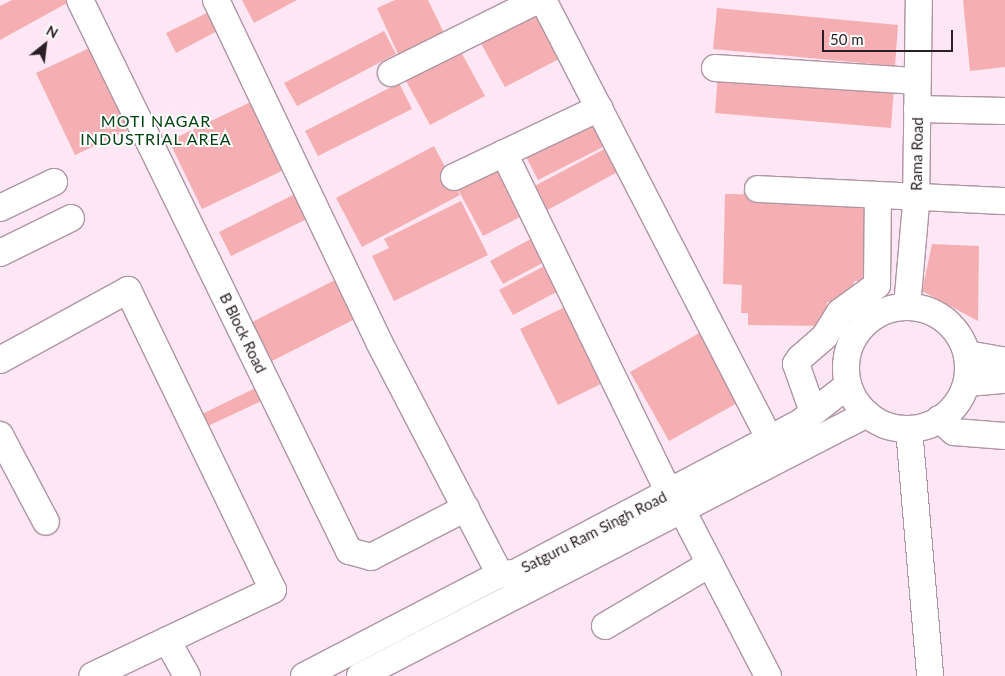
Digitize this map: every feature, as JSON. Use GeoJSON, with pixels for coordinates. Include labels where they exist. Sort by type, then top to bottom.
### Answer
{"type":"FeatureCollection","features":[{"type":"Feature","properties":{"kind":"street","name":"B Block Road"},"geometry":{"type":"LineString","coordinates":[[80,0],[349,550],[371,557],[466,508]]}},
{"type":"Feature","properties":{"kind":"street"},"geometry":{"type":"LineString","coordinates":[[216,0],[379,342],[500,574]]}},
{"type":"Feature","properties":{"kind":"street"},"geometry":{"type":"LineString","coordinates":[[392,73],[538,0]]}},
{"type":"Feature","properties":{"kind":"street"},"geometry":{"type":"LineString","coordinates":[[543,0],[770,439]]}},
{"type":"Feature","properties":{"kind":"street","name":"Rama Road"},"geometry":{"type":"LineString","coordinates":[[907,307],[916,198],[918,0]]}},
{"type":"Feature","properties":{"kind":"street"},"geometry":{"type":"LineString","coordinates":[[715,68],[918,81]]}},
{"type":"Feature","properties":{"kind":"street"},"geometry":{"type":"LineString","coordinates":[[454,177],[599,108]]}},
{"type":"Feature","properties":{"kind":"street"},"geometry":{"type":"LineString","coordinates":[[917,109],[1005,111]]}},
{"type":"Feature","properties":{"kind":"street"},"geometry":{"type":"LineString","coordinates":[[504,153],[675,501],[768,676]]}},
{"type":"Feature","properties":{"kind":"street"},"geometry":{"type":"LineString","coordinates":[[0,208],[54,182]]}},
{"type":"Feature","properties":{"kind":"street"},"geometry":{"type":"LineString","coordinates":[[758,189],[916,198],[1005,200]]}},
{"type":"Feature","properties":{"kind":"street"},"geometry":{"type":"LineString","coordinates":[[813,412],[796,364],[800,358],[825,336],[840,312],[878,285],[878,195]]}},
{"type":"Feature","properties":{"kind":"street"},"geometry":{"type":"LineString","coordinates":[[0,253],[71,218]]}},
{"type":"Feature","properties":{"kind":"street"},"geometry":{"type":"LineString","coordinates":[[0,360],[128,290],[273,590],[92,676]]}},
{"type":"Feature","properties":{"kind":"street"},"geometry":{"type":"LineString","coordinates":[[907,307],[926,310],[943,319],[957,332],[967,354],[968,383],[954,408],[939,420],[909,429],[887,426],[867,414],[852,396],[848,385],[847,357],[858,331],[880,313],[907,307]]}},
{"type":"Feature","properties":{"kind":"street"},"geometry":{"type":"LineString","coordinates":[[967,354],[1005,361]]}},
{"type":"Feature","properties":{"kind":"street"},"geometry":{"type":"LineString","coordinates":[[968,383],[1005,380]]}},
{"type":"Feature","properties":{"kind":"street","name":"Satguru Ram Singh Road"},"geometry":{"type":"LineString","coordinates":[[360,676],[675,501],[770,439],[801,422],[848,385]]}},
{"type":"Feature","properties":{"kind":"street","name":"Satguru Ram Singh Road"},"geometry":{"type":"LineString","coordinates":[[304,676],[500,574],[515,573],[867,414]]}},
{"type":"Feature","properties":{"kind":"street"},"geometry":{"type":"LineString","coordinates":[[939,420],[954,432],[1005,436]]}},
{"type":"Feature","properties":{"kind":"street"},"geometry":{"type":"LineString","coordinates":[[909,429],[930,676]]}},
{"type":"Feature","properties":{"kind":"street"},"geometry":{"type":"LineString","coordinates":[[0,435],[46,522]]}},
{"type":"Feature","properties":{"kind":"street"},"geometry":{"type":"LineString","coordinates":[[605,626],[710,564]]}},
{"type":"Feature","properties":{"kind":"street"},"geometry":{"type":"LineString","coordinates":[[167,640],[187,676]]}},
{"type":"Feature","properties":{"kind":"building"},"geometry":{"type":"Polygon","coordinates":[[[12,0],[68,0],[69,2],[0,40],[0,6],[12,0]]]}},
{"type":"Feature","properties":{"kind":"building"},"geometry":{"type":"Polygon","coordinates":[[[242,0],[297,0],[254,23],[242,0]]]}},
{"type":"Feature","properties":{"kind":"building"},"geometry":{"type":"Polygon","coordinates":[[[395,0],[428,0],[444,33],[398,54],[377,8],[395,0]]]}},
{"type":"Feature","properties":{"kind":"building"},"geometry":{"type":"Polygon","coordinates":[[[963,0],[1005,0],[1005,67],[970,71],[963,0]]]}},
{"type":"Feature","properties":{"kind":"building"},"geometry":{"type":"Polygon","coordinates":[[[717,8],[898,25],[895,66],[713,49],[717,8]]]}},
{"type":"Feature","properties":{"kind":"building"},"geometry":{"type":"Polygon","coordinates":[[[536,10],[561,58],[505,87],[479,40],[536,10]]]}},
{"type":"Feature","properties":{"kind":"building"},"geometry":{"type":"Polygon","coordinates":[[[209,12],[219,30],[176,53],[166,33],[209,12]]]}},
{"type":"Feature","properties":{"kind":"building"},"geometry":{"type":"Polygon","coordinates":[[[384,31],[396,54],[297,106],[284,83],[384,31]]]}},
{"type":"Feature","properties":{"kind":"building"},"geometry":{"type":"Polygon","coordinates":[[[98,44],[137,126],[75,155],[36,73],[98,44]]]}},
{"type":"Feature","properties":{"kind":"building"},"geometry":{"type":"Polygon","coordinates":[[[460,50],[485,96],[430,125],[405,79],[460,50]]]}},
{"type":"Feature","properties":{"kind":"building"},"geometry":{"type":"Polygon","coordinates":[[[718,73],[894,87],[891,128],[715,113],[718,73]]]}},
{"type":"Feature","properties":{"kind":"building"},"geometry":{"type":"Polygon","coordinates":[[[399,83],[412,109],[318,156],[305,131],[399,83]]]}},
{"type":"Feature","properties":{"kind":"building"},"geometry":{"type":"Polygon","coordinates":[[[257,99],[290,167],[202,209],[169,141],[257,99]]]}},
{"type":"Feature","properties":{"kind":"building"},"geometry":{"type":"Polygon","coordinates":[[[592,117],[607,145],[538,180],[523,151],[592,117]]]}},
{"type":"Feature","properties":{"kind":"building"},"geometry":{"type":"Polygon","coordinates":[[[434,146],[460,195],[362,247],[336,198],[434,146]]]}},
{"type":"Feature","properties":{"kind":"building"},"geometry":{"type":"Polygon","coordinates":[[[610,146],[623,169],[542,213],[529,189],[610,146]]]}},
{"type":"Feature","properties":{"kind":"building"},"geometry":{"type":"Polygon","coordinates":[[[500,158],[528,213],[483,236],[454,182],[500,158]]]}},
{"type":"Feature","properties":{"kind":"building"},"geometry":{"type":"Polygon","coordinates":[[[297,193],[309,218],[231,256],[219,232],[297,193]]]}},
{"type":"Feature","properties":{"kind":"building"},"geometry":{"type":"Polygon","coordinates":[[[725,194],[876,197],[874,281],[854,281],[853,302],[827,302],[826,326],[748,325],[748,313],[741,313],[742,285],[723,284],[725,194]]]}},
{"type":"Feature","properties":{"kind":"building"},"geometry":{"type":"Polygon","coordinates":[[[461,201],[488,255],[394,301],[372,256],[389,248],[384,239],[461,201]]]}},
{"type":"Feature","properties":{"kind":"building"},"geometry":{"type":"Polygon","coordinates":[[[540,234],[552,258],[503,284],[490,261],[540,234]]]}},
{"type":"Feature","properties":{"kind":"building"},"geometry":{"type":"Polygon","coordinates":[[[932,244],[979,246],[978,321],[922,291],[932,244]]]}},
{"type":"Feature","properties":{"kind":"building"},"geometry":{"type":"Polygon","coordinates":[[[550,263],[564,288],[513,315],[499,290],[550,263]]]}},
{"type":"Feature","properties":{"kind":"building"},"geometry":{"type":"Polygon","coordinates":[[[337,279],[357,318],[272,361],[252,322],[337,279]]]}},
{"type":"Feature","properties":{"kind":"building"},"geometry":{"type":"Polygon","coordinates":[[[567,306],[605,382],[558,405],[520,329],[567,306]]]}},
{"type":"Feature","properties":{"kind":"building"},"geometry":{"type":"Polygon","coordinates":[[[703,331],[741,401],[669,441],[630,372],[703,331]]]}},
{"type":"Feature","properties":{"kind":"building"},"geometry":{"type":"Polygon","coordinates":[[[266,383],[272,396],[208,426],[202,414],[266,383]]]}},
{"type":"Feature","properties":{"kind":"district","name":"MOTI NAGAR INDUSTRIAL AREA"},"geometry":{"type":"Point","coordinates":[156,130]}}]}
